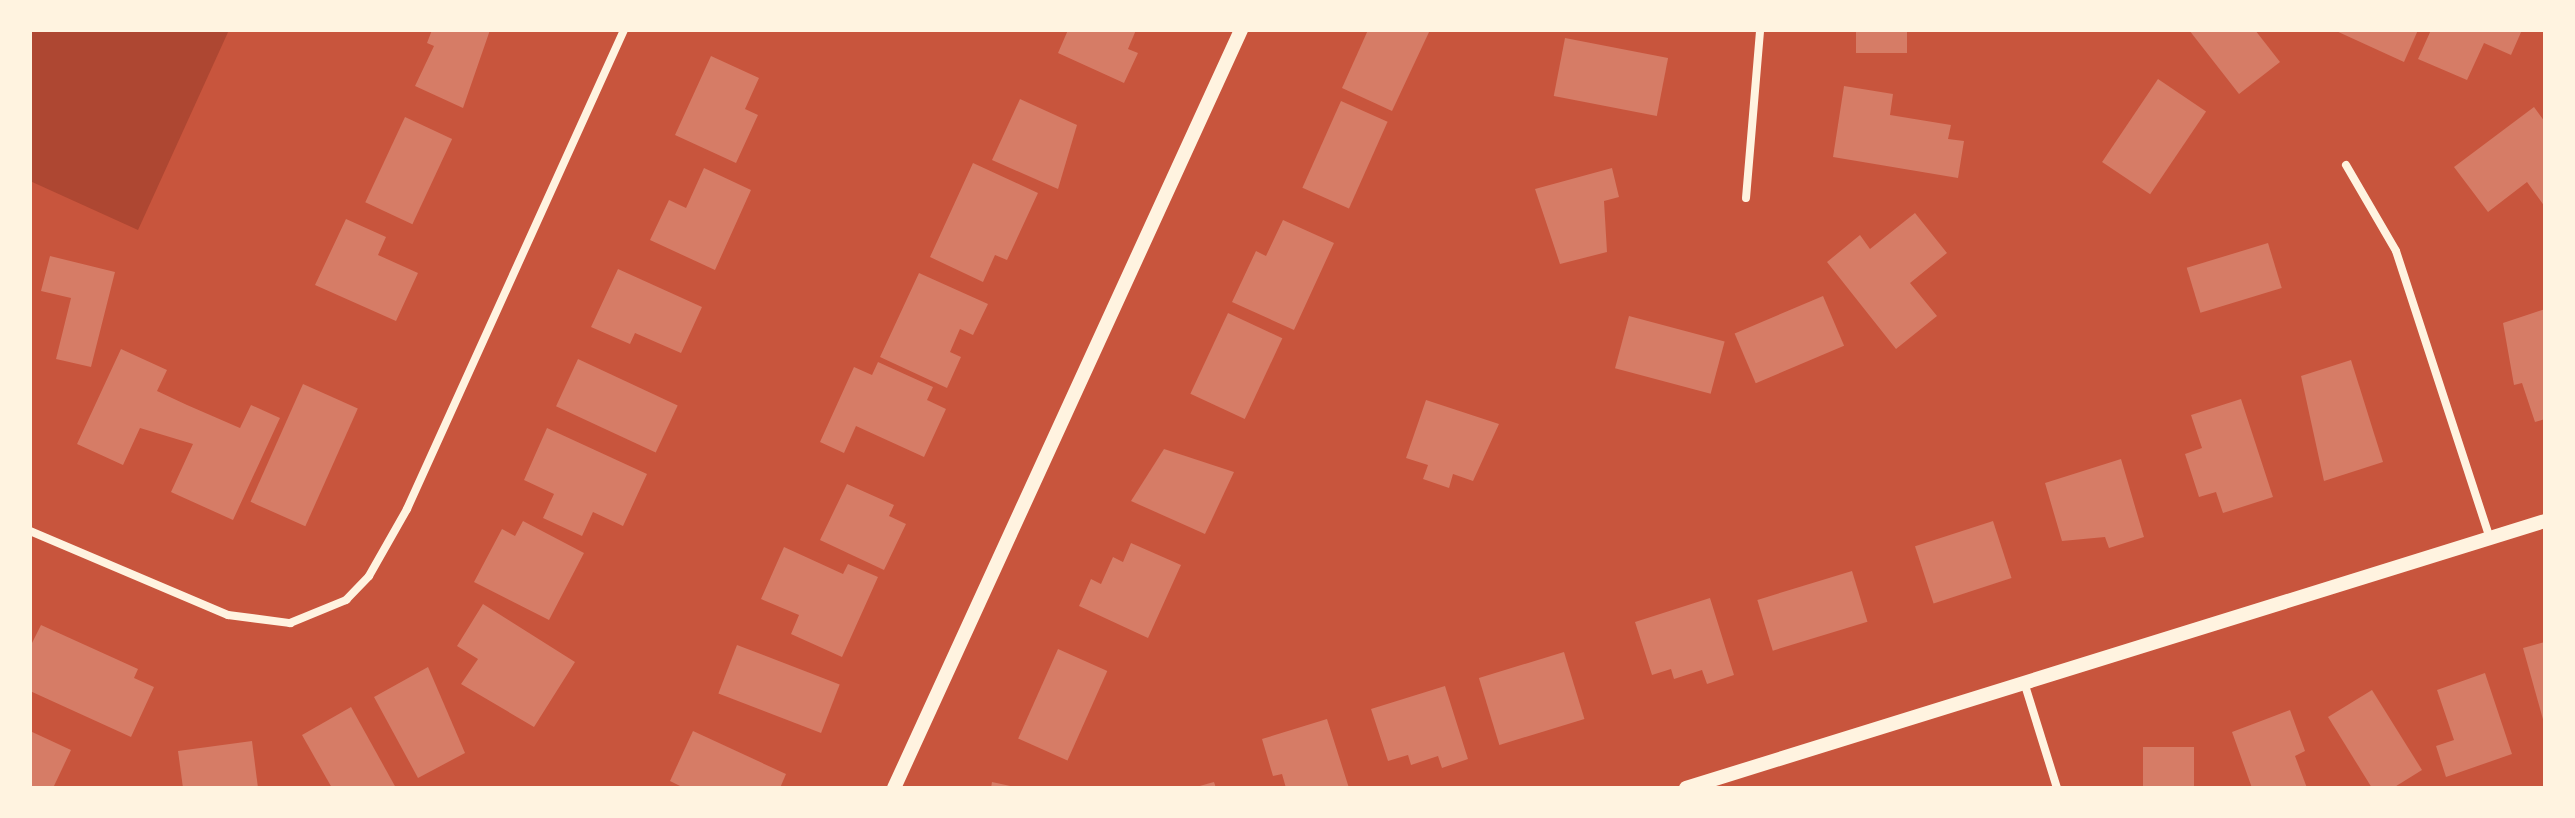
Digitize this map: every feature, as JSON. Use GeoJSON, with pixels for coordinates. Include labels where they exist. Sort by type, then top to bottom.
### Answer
{"type":"FeatureCollection","features":[{"type":"Feature","properties":{"kind":"street"},"geometry":{"type":"LineString","coordinates":[[30,531],[228,615],[290,623],[346,600],[369,576],[407,509],[624,30]]}},
{"type":"Feature","properties":{"kind":"street"},"geometry":{"type":"LineString","coordinates":[[894,788],[1241,30]]}},
{"type":"Feature","properties":{"kind":"street"},"geometry":{"type":"LineString","coordinates":[[1746,198],[1760,30]]}},
{"type":"Feature","properties":{"kind":"street"},"geometry":{"type":"LineString","coordinates":[[2346,165],[2396,251],[2490,538]]}},
{"type":"Feature","properties":{"kind":"street"},"geometry":{"type":"LineString","coordinates":[[1686,788],[2545,521]]}},
{"type":"Feature","properties":{"kind":"street"},"geometry":{"type":"LineString","coordinates":[[2024,682],[2057,788]]}},
{"type":"Feature","properties":{"kind":"shaded area"},"geometry":{"type":"Polygon","coordinates":[[[30,30],[229,30],[138,230],[30,181],[30,30]]]}},
{"type":"Feature","properties":{"kind":"building"},"geometry":{"type":"Polygon","coordinates":[[[432,30],[490,30],[463,108],[415,86],[434,46],[427,43],[432,30]]]}},
{"type":"Feature","properties":{"kind":"building"},"geometry":{"type":"Polygon","coordinates":[[[1068,30],[1136,30],[1128,49],[1138,53],[1124,83],[1058,53],[1068,30]]]}},
{"type":"Feature","properties":{"kind":"building"},"geometry":{"type":"Polygon","coordinates":[[[1368,30],[1430,30],[1392,111],[1342,88],[1368,30]]]}},
{"type":"Feature","properties":{"kind":"building"},"geometry":{"type":"Polygon","coordinates":[[[1856,30],[1907,30],[1907,53],[1856,53],[1856,30]]]}},
{"type":"Feature","properties":{"kind":"building"},"geometry":{"type":"Polygon","coordinates":[[[2189,30],[2255,30],[2280,62],[2239,94],[2189,30]]]}},
{"type":"Feature","properties":{"kind":"building"},"geometry":{"type":"Polygon","coordinates":[[[2334,30],[2418,30],[2404,62],[2334,30]]]}},
{"type":"Feature","properties":{"kind":"building"},"geometry":{"type":"Polygon","coordinates":[[[2431,30],[2522,30],[2511,55],[2484,43],[2467,80],[2418,59],[2431,30]]]}},
{"type":"Feature","properties":{"kind":"building"},"geometry":{"type":"Polygon","coordinates":[[[1565,38],[1668,58],[1657,116],[1554,96],[1565,38]]]}},
{"type":"Feature","properties":{"kind":"building"},"geometry":{"type":"Polygon","coordinates":[[[711,56],[759,78],[745,109],[758,115],[736,163],[675,135],[711,56]]]}},
{"type":"Feature","properties":{"kind":"building"},"geometry":{"type":"Polygon","coordinates":[[[2158,79],[2206,111],[2150,194],[2102,162],[2158,79]]]}},
{"type":"Feature","properties":{"kind":"building"},"geometry":{"type":"Polygon","coordinates":[[[1844,86],[1893,94],[1890,115],[1951,125],[1948,139],[1964,141],[1958,178],[1833,157],[1844,86]]]}},
{"type":"Feature","properties":{"kind":"building"},"geometry":{"type":"Polygon","coordinates":[[[1020,99],[1077,125],[1058,189],[992,160],[1020,99]]]}},
{"type":"Feature","properties":{"kind":"building"},"geometry":{"type":"Polygon","coordinates":[[[1341,101],[1388,122],[1349,209],[1302,188],[1341,101]]]}},
{"type":"Feature","properties":{"kind":"building"},"geometry":{"type":"Polygon","coordinates":[[[2534,107],[2545,122],[2545,207],[2527,182],[2488,212],[2454,167],[2534,107]]]}},
{"type":"Feature","properties":{"kind":"building"},"geometry":{"type":"Polygon","coordinates":[[[405,117],[452,139],[412,224],[365,202],[405,117]]]}},
{"type":"Feature","properties":{"kind":"building"},"geometry":{"type":"Polygon","coordinates":[[[973,163],[1038,193],[1007,260],[995,255],[983,282],[930,257],[973,163]]]}},
{"type":"Feature","properties":{"kind":"building"},"geometry":{"type":"Polygon","coordinates":[[[704,168],[751,190],[715,270],[650,240],[669,200],[686,208],[704,168]]]}},
{"type":"Feature","properties":{"kind":"building"},"geometry":{"type":"Polygon","coordinates":[[[1612,168],[1619,197],[1604,201],[1607,252],[1560,264],[1535,189],[1612,168]]]}},
{"type":"Feature","properties":{"kind":"building"},"geometry":{"type":"Polygon","coordinates":[[[1915,213],[1947,253],[1910,283],[1937,316],[1896,349],[1827,262],[1860,235],[1870,249],[1915,213]]]}},
{"type":"Feature","properties":{"kind":"building"},"geometry":{"type":"Polygon","coordinates":[[[346,219],[386,237],[378,255],[418,273],[396,321],[315,285],[346,219]]]}},
{"type":"Feature","properties":{"kind":"building"},"geometry":{"type":"Polygon","coordinates":[[[1283,220],[1334,243],[1294,330],[1232,302],[1256,251],[1266,256],[1283,220]]]}},
{"type":"Feature","properties":{"kind":"building"},"geometry":{"type":"Polygon","coordinates":[[[2268,243],[2282,288],[2200,313],[2187,268],[2268,243]]]}},
{"type":"Feature","properties":{"kind":"building"},"geometry":{"type":"Polygon","coordinates":[[[50,256],[115,272],[91,367],[56,359],[71,298],[41,291],[50,256]]]}},
{"type":"Feature","properties":{"kind":"building"},"geometry":{"type":"Polygon","coordinates":[[[618,269],[702,307],[681,353],[635,333],[630,344],[591,327],[618,269]]]}},
{"type":"Feature","properties":{"kind":"building"},"geometry":{"type":"Polygon","coordinates":[[[919,273],[988,304],[973,335],[960,329],[950,352],[961,357],[947,388],[880,357],[919,273]]]}},
{"type":"Feature","properties":{"kind":"building"},"geometry":{"type":"Polygon","coordinates":[[[1823,296],[1844,346],[1756,383],[1735,334],[1823,296]]]}},
{"type":"Feature","properties":{"kind":"building"},"geometry":{"type":"Polygon","coordinates":[[[2545,309],[2545,419],[2535,422],[2522,383],[2514,385],[2503,323],[2545,309]]]}},
{"type":"Feature","properties":{"kind":"building"},"geometry":{"type":"Polygon","coordinates":[[[1228,313],[1282,338],[1245,419],[1190,394],[1228,313]]]}},
{"type":"Feature","properties":{"kind":"building"},"geometry":{"type":"Polygon","coordinates":[[[1629,316],[1725,342],[1711,394],[1615,368],[1629,316]]]}},
{"type":"Feature","properties":{"kind":"building"},"geometry":{"type":"Polygon","coordinates":[[[121,349],[167,370],[157,391],[240,428],[251,405],[280,418],[233,520],[171,492],[193,444],[140,428],[123,465],[77,444],[121,349]]]}},
{"type":"Feature","properties":{"kind":"building"},"geometry":{"type":"Polygon","coordinates":[[[578,359],[678,405],[656,453],[556,406],[578,359]]]}},
{"type":"Feature","properties":{"kind":"building"},"geometry":{"type":"Polygon","coordinates":[[[2351,360],[2383,462],[2324,481],[2301,376],[2351,360]]]}},
{"type":"Feature","properties":{"kind":"building"},"geometry":{"type":"Polygon","coordinates":[[[878,362],[933,387],[927,400],[946,409],[924,457],[856,426],[844,453],[820,442],[854,367],[872,375],[878,362]]]}},
{"type":"Feature","properties":{"kind":"building"},"geometry":{"type":"Polygon","coordinates":[[[303,384],[358,408],[305,526],[251,502],[303,384]]]}},
{"type":"Feature","properties":{"kind":"building"},"geometry":{"type":"Polygon","coordinates":[[[2241,399],[2273,497],[2223,513],[2216,492],[2199,497],[2185,454],[2202,448],[2191,415],[2241,399]]]}},
{"type":"Feature","properties":{"kind":"building"},"geometry":{"type":"Polygon","coordinates":[[[1426,400],[1499,424],[1473,481],[1453,474],[1449,488],[1423,479],[1428,465],[1406,458],[1426,400]]]}},
{"type":"Feature","properties":{"kind":"building"},"geometry":{"type":"Polygon","coordinates":[[[547,428],[647,474],[623,526],[593,512],[582,536],[543,518],[554,494],[524,480],[547,428]]]}},
{"type":"Feature","properties":{"kind":"building"},"geometry":{"type":"Polygon","coordinates":[[[1164,449],[1234,472],[1205,534],[1131,501],[1164,449]]]}},
{"type":"Feature","properties":{"kind":"building"},"geometry":{"type":"Polygon","coordinates":[[[2121,459],[2144,537],[2109,548],[2105,537],[2062,541],[2045,483],[2121,459]]]}},
{"type":"Feature","properties":{"kind":"building"},"geometry":{"type":"Polygon","coordinates":[[[847,484],[894,505],[889,516],[906,524],[884,570],[820,540],[847,484]]]}},
{"type":"Feature","properties":{"kind":"building"},"geometry":{"type":"Polygon","coordinates":[[[523,521],[584,553],[549,620],[474,582],[502,529],[515,536],[523,521]]]}},
{"type":"Feature","properties":{"kind":"building"},"geometry":{"type":"Polygon","coordinates":[[[1993,521],[2012,578],[1934,603],[1915,546],[1993,521]]]}},
{"type":"Feature","properties":{"kind":"building"},"geometry":{"type":"Polygon","coordinates":[[[1131,543],[1181,565],[1148,638],[1079,606],[1091,579],[1101,584],[1113,557],[1123,562],[1131,543]]]}},
{"type":"Feature","properties":{"kind":"building"},"geometry":{"type":"Polygon","coordinates":[[[784,547],[843,574],[848,564],[878,577],[842,657],[791,634],[799,615],[761,599],[784,547]]]}},
{"type":"Feature","properties":{"kind":"building"},"geometry":{"type":"Polygon","coordinates":[[[1852,571],[1867,622],[1773,651],[1757,600],[1852,571]]]}},
{"type":"Feature","properties":{"kind":"building"},"geometry":{"type":"Polygon","coordinates":[[[1710,598],[1734,675],[1707,684],[1702,670],[1674,679],[1671,669],[1652,675],[1635,622],[1710,598]]]}},
{"type":"Feature","properties":{"kind":"building"},"geometry":{"type":"Polygon","coordinates":[[[483,604],[575,662],[534,727],[461,684],[478,659],[457,646],[483,604]]]}},
{"type":"Feature","properties":{"kind":"building"},"geometry":{"type":"Polygon","coordinates":[[[41,625],[138,669],[134,678],[154,687],[131,737],[30,691],[30,647],[41,625]]]}},
{"type":"Feature","properties":{"kind":"building"},"geometry":{"type":"Polygon","coordinates":[[[2545,642],[2545,723],[2544,723],[2523,648],[2545,642]]]}},
{"type":"Feature","properties":{"kind":"building"},"geometry":{"type":"Polygon","coordinates":[[[737,645],[840,684],[821,733],[718,694],[737,645]]]}},
{"type":"Feature","properties":{"kind":"building"},"geometry":{"type":"Polygon","coordinates":[[[1058,649],[1107,671],[1067,760],[1018,739],[1058,649]]]}},
{"type":"Feature","properties":{"kind":"building"},"geometry":{"type":"Polygon","coordinates":[[[1564,652],[1584,719],[1499,745],[1479,678],[1564,652]]]}},
{"type":"Feature","properties":{"kind":"building"},"geometry":{"type":"Polygon","coordinates":[[[428,667],[465,753],[418,778],[374,697],[428,667]]]}},
{"type":"Feature","properties":{"kind":"building"},"geometry":{"type":"Polygon","coordinates":[[[2485,673],[2512,754],[2446,777],[2436,746],[2454,740],[2437,690],[2485,673]]]}},
{"type":"Feature","properties":{"kind":"building"},"geometry":{"type":"Polygon","coordinates":[[[1445,686],[1468,759],[1442,768],[1438,756],[1411,765],[1408,755],[1388,761],[1371,709],[1445,686]]]}},
{"type":"Feature","properties":{"kind":"building"},"geometry":{"type":"Polygon","coordinates":[[[2372,690],[2422,770],[2393,788],[2372,788],[2328,717],[2372,690]]]}},
{"type":"Feature","properties":{"kind":"building"},"geometry":{"type":"Polygon","coordinates":[[[351,707],[396,788],[332,788],[302,735],[351,707]]]}},
{"type":"Feature","properties":{"kind":"building"},"geometry":{"type":"Polygon","coordinates":[[[2290,710],[2305,751],[2295,756],[2307,788],[2252,788],[2232,732],[2290,710]]]}},
{"type":"Feature","properties":{"kind":"building"},"geometry":{"type":"Polygon","coordinates":[[[1327,719],[1349,788],[1286,788],[1282,774],[1273,776],[1262,739],[1327,719]]]}},
{"type":"Feature","properties":{"kind":"building"},"geometry":{"type":"Polygon","coordinates":[[[30,731],[71,750],[53,788],[30,788],[30,731]]]}},
{"type":"Feature","properties":{"kind":"building"},"geometry":{"type":"Polygon","coordinates":[[[693,731],[786,774],[780,788],[684,788],[670,781],[693,731]]]}},
{"type":"Feature","properties":{"kind":"building"},"geometry":{"type":"Polygon","coordinates":[[[252,741],[258,788],[183,788],[178,751],[252,741]]]}},
{"type":"Feature","properties":{"kind":"building"},"geometry":{"type":"Polygon","coordinates":[[[2143,747],[2194,747],[2194,788],[2143,788],[2143,747]]]}},
{"type":"Feature","properties":{"kind":"building"},"geometry":{"type":"Polygon","coordinates":[[[992,782],[1015,787],[1015,788],[991,788],[992,782]]]}},
{"type":"Feature","properties":{"kind":"building"},"geometry":{"type":"Polygon","coordinates":[[[1214,782],[1216,788],[1196,788],[1196,787],[1214,782]]]}}]}
